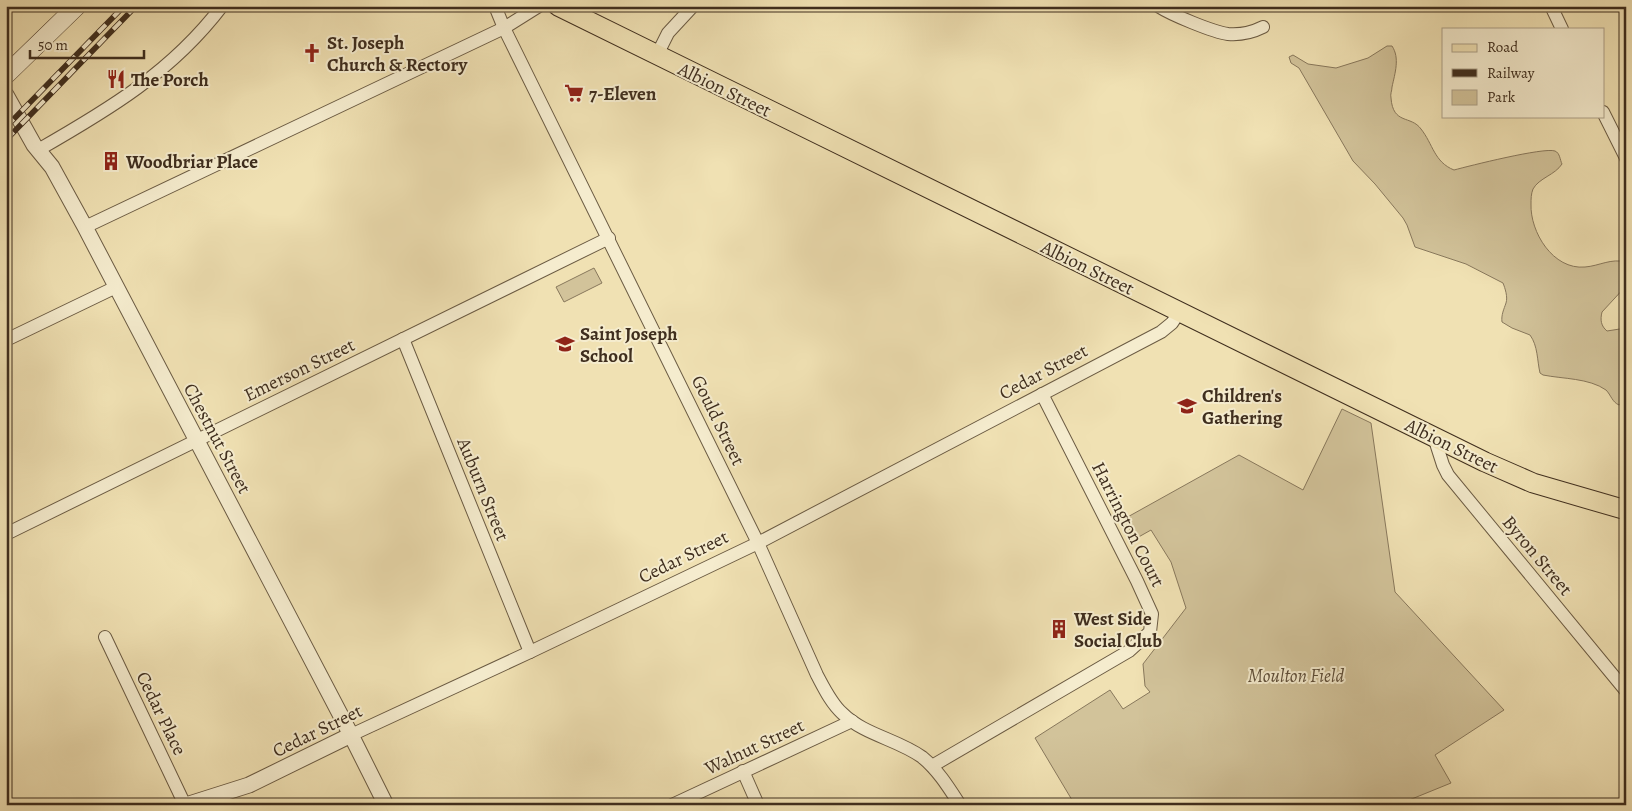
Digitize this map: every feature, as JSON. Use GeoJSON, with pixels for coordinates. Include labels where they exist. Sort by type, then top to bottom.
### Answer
{"type":"FeatureCollection","features":[{"type":"Feature","properties":{"kind":"main road"},"geometry":{"type":"LineString","coordinates":[[6,75],[77,6]]}},
{"type":"Feature","properties":{"kind":"main road","name":"Albion Street"},"geometry":{"type":"LineString","coordinates":[[558,6],[1485,462],[1534,482],[1626,510]]}},
{"type":"Feature","properties":{"kind":"street"},"geometry":{"type":"LineString","coordinates":[[38,150],[99,115],[144,84],[184,48],[222,6]]}},
{"type":"Feature","properties":{"kind":"street","name":"Gould Street"},"geometry":{"type":"LineString","coordinates":[[495,6],[504,28],[758,542],[817,675],[840,712],[852,721],[907,748],[932,766],[940,774],[960,805]]}},
{"type":"Feature","properties":{"kind":"street"},"geometry":{"type":"LineString","coordinates":[[85,227],[504,28],[539,6]]}},
{"type":"Feature","properties":{"kind":"street"},"geometry":{"type":"LineString","coordinates":[[657,55],[668,33],[693,6]]}},
{"type":"Feature","properties":{"kind":"street"},"geometry":{"type":"LineString","coordinates":[[1158,6],[1209,29],[1229,34],[1248,33],[1263,27]]}},
{"type":"Feature","properties":{"kind":"street"},"geometry":{"type":"LineString","coordinates":[[1551,6],[1562,28]]}},
{"type":"Feature","properties":{"kind":"street","name":"Chestnut Street"},"geometry":{"type":"LineString","coordinates":[[6,95],[38,150],[52,167],[85,227],[386,805]]}},
{"type":"Feature","properties":{"kind":"street"},"geometry":{"type":"LineString","coordinates":[[1604,113],[1620,133],[1626,158]]}},
{"type":"Feature","properties":{"kind":"street","name":"Emerson Street"},"geometry":{"type":"LineString","coordinates":[[6,534],[608,238]]}},
{"type":"Feature","properties":{"kind":"street"},"geometry":{"type":"LineString","coordinates":[[6,340],[116,286]]}},
{"type":"Feature","properties":{"kind":"street","name":"Cedar Street"},"geometry":{"type":"LineString","coordinates":[[186,805],[249,785],[758,542],[1161,332],[1172,323],[1180,311]]}},
{"type":"Feature","properties":{"kind":"street","name":"Auburn Street"},"geometry":{"type":"LineString","coordinates":[[403,339],[530,652]]}},
{"type":"Feature","properties":{"kind":"street","name":"Harrington Court"},"geometry":{"type":"LineString","coordinates":[[932,766],[1129,651],[1150,632],[1152,614],[1042,394]]}},
{"type":"Feature","properties":{"kind":"street","name":"Byron Street"},"geometry":{"type":"LineString","coordinates":[[1434,437],[1448,475],[1626,691]]}},
{"type":"Feature","properties":{"kind":"street","name":"Cedar Place"},"geometry":{"type":"LineString","coordinates":[[105,637],[186,805]]}},
{"type":"Feature","properties":{"kind":"street","name":"Walnut Street"},"geometry":{"type":"LineString","coordinates":[[672,805],[852,721]]}},
{"type":"Feature","properties":{"kind":"street"},"geometry":{"type":"LineString","coordinates":[[743,771],[758,805]]}},
{"type":"Feature","properties":{"kind":"green space"},"geometry":{"type":"Polygon","coordinates":[[[1387,46],[1392,46],[1396,55],[1391,95],[1392,107],[1399,116],[1421,129],[1438,157],[1447,167],[1454,170],[1537,152],[1555,151],[1558,153],[1562,164],[1539,182],[1532,191],[1531,204],[1535,226],[1539,237],[1554,256],[1573,266],[1585,267],[1610,262],[1626,262],[1626,286],[1602,312],[1601,318],[1602,325],[1607,331],[1626,328],[1626,401],[1619,405],[1606,390],[1592,383],[1540,373],[1533,339],[1530,335],[1502,322],[1502,314],[1507,298],[1503,283],[1466,264],[1415,247],[1403,218],[1353,161],[1299,68],[1291,63],[1289,57],[1293,55],[1308,64],[1336,68],[1368,58],[1387,46]]]}},
{"type":"Feature","properties":{"kind":"green space"},"geometry":{"type":"Polygon","coordinates":[[[594,268],[602,283],[564,302],[556,287],[594,268]]]}},
{"type":"Feature","properties":{"kind":"green space","name":"Moulton Field"},"geometry":{"type":"Polygon","coordinates":[[[1342,409],[1371,423],[1395,592],[1504,710],[1435,755],[1451,783],[1397,805],[1075,805],[1035,738],[1110,690],[1123,709],[1150,692],[1145,686],[1143,664],[1186,608],[1171,562],[1151,530],[1135,539],[1124,519],[1239,455],[1303,490],[1342,409]]]}},
{"type":"Feature","properties":{"kind":"railway"},"geometry":{"type":"LineString","coordinates":[[6,127],[124,6]]}},
{"type":"Feature","properties":{"kind":"railway"},"geometry":{"type":"LineString","coordinates":[[6,140],[136,6]]}},
{"type":"Feature","properties":{"kind":"place","name":"St. Joseph Church & Rectory"},"geometry":{"type":"Point","coordinates":[312,53]}},
{"type":"Feature","properties":{"kind":"place","name":"The Porch"},"geometry":{"type":"Point","coordinates":[116,79]}},
{"type":"Feature","properties":{"kind":"place","name":"7-Eleven"},"geometry":{"type":"Point","coordinates":[574,93]}},
{"type":"Feature","properties":{"kind":"place","name":"Woodbriar Place"},"geometry":{"type":"Point","coordinates":[111,161]}},
{"type":"Feature","properties":{"kind":"place","name":"Saint Joseph School"},"geometry":{"type":"Point","coordinates":[565,344]}},
{"type":"Feature","properties":{"kind":"place","name":"Children's Gathering"},"geometry":{"type":"Point","coordinates":[1187,406]}},
{"type":"Feature","properties":{"kind":"place","name":"West Side Social Club"},"geometry":{"type":"Point","coordinates":[1059,629]}}]}
